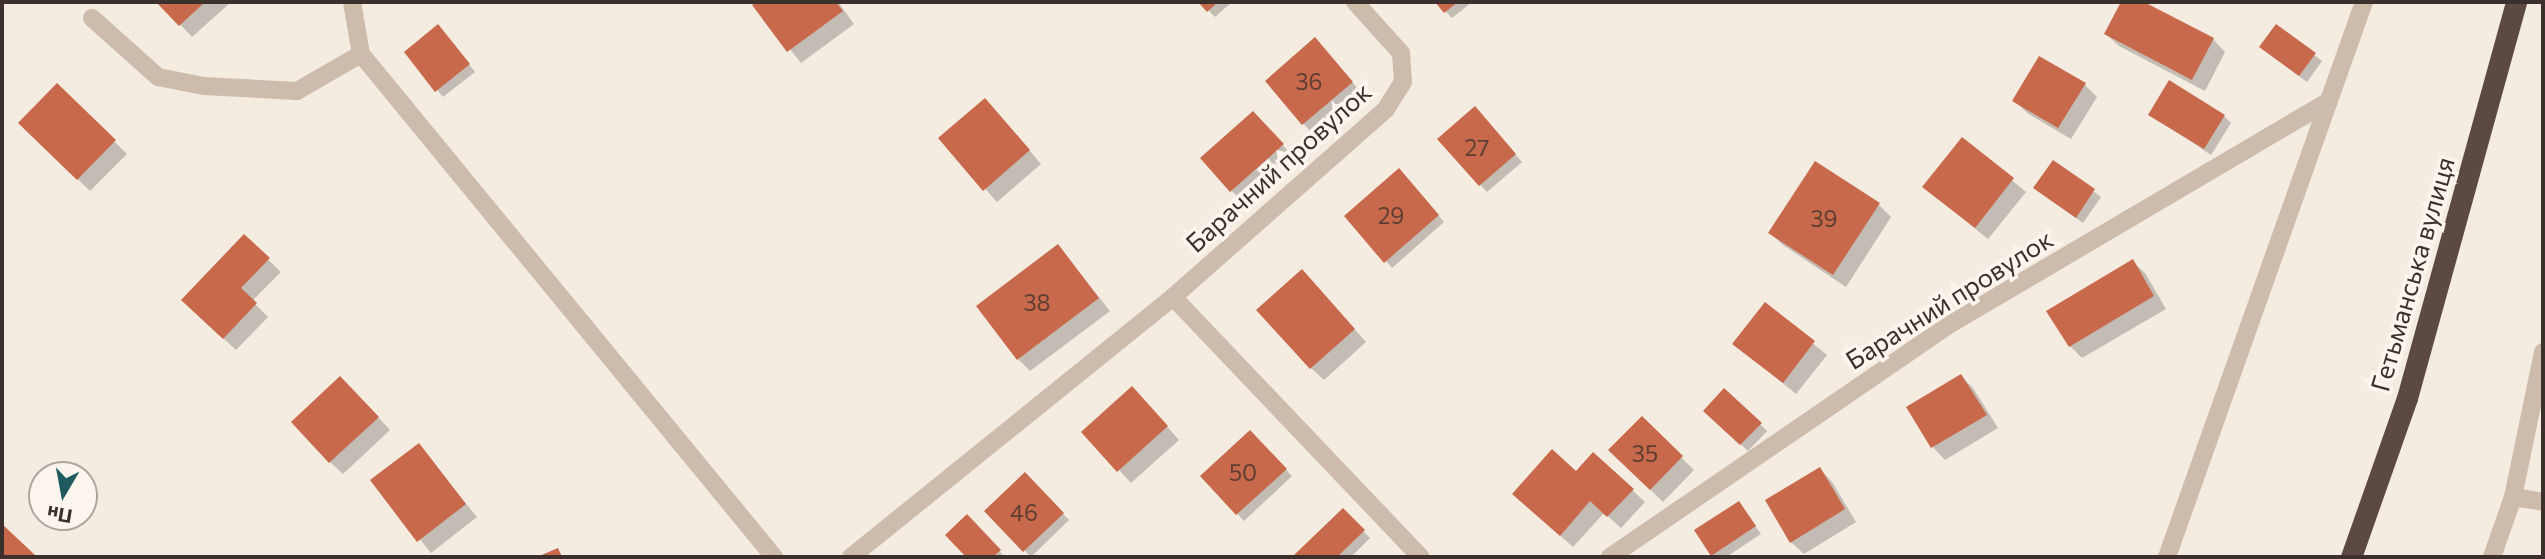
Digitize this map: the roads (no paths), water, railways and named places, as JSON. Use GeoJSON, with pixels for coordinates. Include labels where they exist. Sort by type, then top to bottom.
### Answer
{"type":"FeatureCollection","features":[{"type":"Feature","properties":{"kind":"highway","name":"Гетьманська вулиця"},"geometry":{"type":"LineString","coordinates":[[2351,557],[2407,398],[2516,2]]}},
{"type":"Feature","properties":{"kind":"street"},"geometry":{"type":"LineString","coordinates":[[352,2],[361,54],[774,557]]}},
{"type":"Feature","properties":{"kind":"street","name":"Барачний провулок"},"geometry":{"type":"LineString","coordinates":[[851,557],[1173,298],[1386,109],[1403,82],[1402,53],[1355,2]]}},
{"type":"Feature","properties":{"kind":"street"},"geometry":{"type":"LineString","coordinates":[[2167,557],[2364,2]]}},
{"type":"Feature","properties":{"kind":"street"},"geometry":{"type":"LineString","coordinates":[[92,18],[158,77],[204,86],[297,90],[361,54]]}},
{"type":"Feature","properties":{"kind":"street","name":"Барачний провулок"},"geometry":{"type":"LineString","coordinates":[[1609,557],[1947,327],[2328,102]]}},
{"type":"Feature","properties":{"kind":"street"},"geometry":{"type":"LineString","coordinates":[[1173,298],[1421,557]]}},
{"type":"Feature","properties":{"kind":"street"},"geometry":{"type":"LineString","coordinates":[[2491,557],[2513,497],[2543,352]]}},
{"type":"Feature","properties":{"kind":"street"},"geometry":{"type":"LineString","coordinates":[[2513,497],[2543,502]]}}]}
